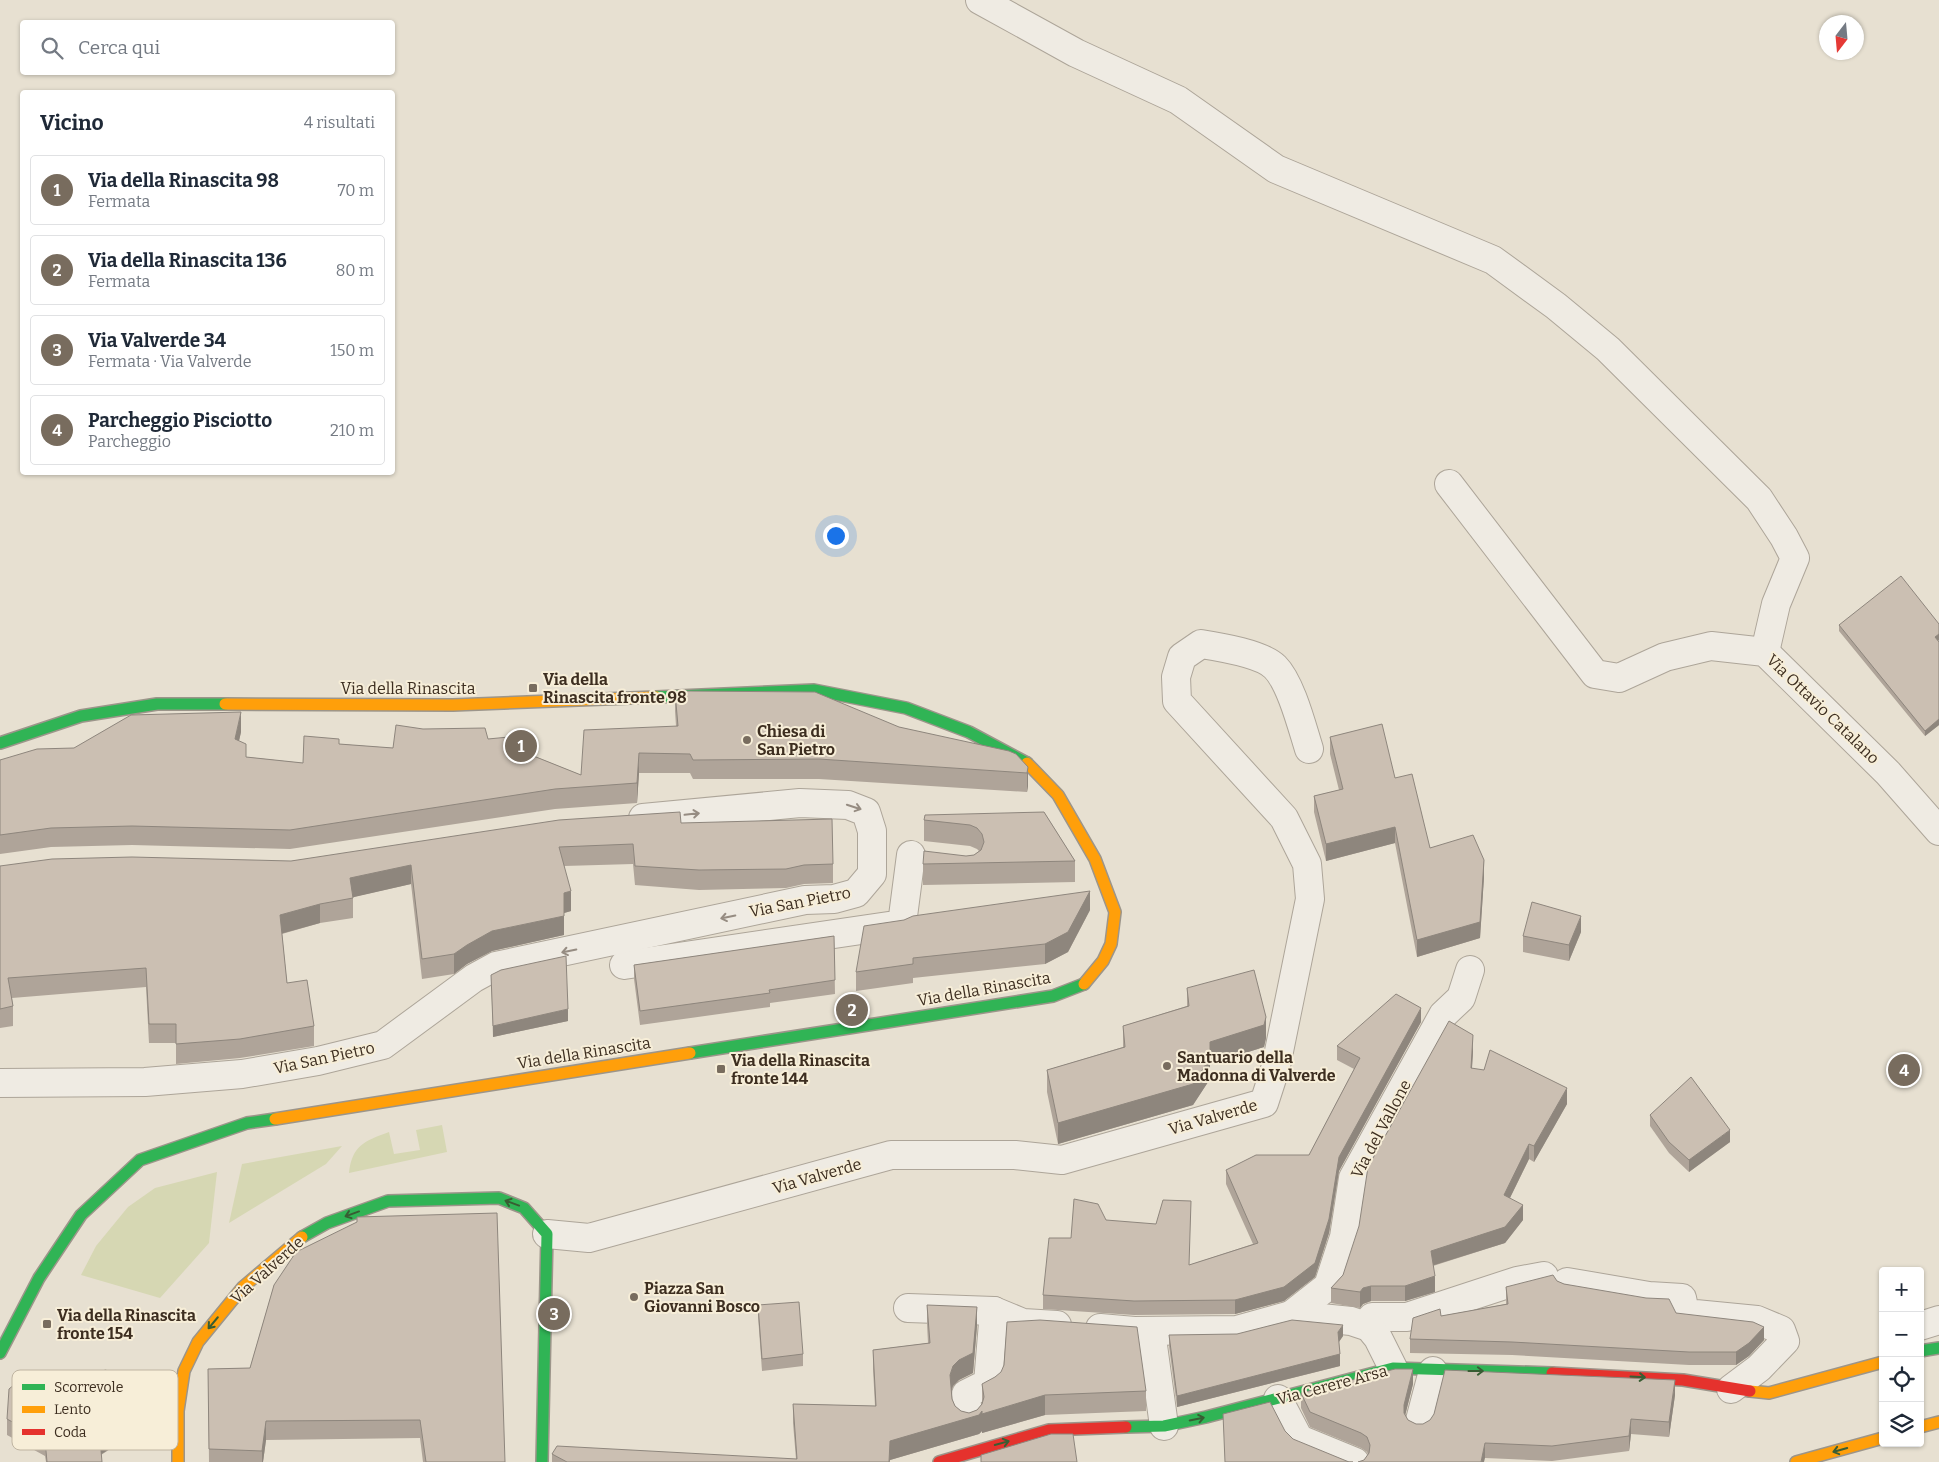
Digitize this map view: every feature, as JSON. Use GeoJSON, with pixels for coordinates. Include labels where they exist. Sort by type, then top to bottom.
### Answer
{"type":"FeatureCollection","features":[{"type":"Feature","properties":{"kind":"street"},"geometry":{"type":"LineString","coordinates":[[980,0],[1076,53],[1178,100],[1276,169],[1493,260],[1556,306],[1608,348],[1759,499],[1784,537],[1795,558],[1776,604],[1765,652]]}},
{"type":"Feature","properties":{"kind":"street","name":"Via Ottavio Catalano"},"geometry":{"type":"LineString","coordinates":[[1449,484],[1595,674],[1619,678],[1665,657],[1710,646],[1765,652],[1888,773],[1939,831]]}},
{"type":"Feature","properties":{"kind":"street","name":"Via Valverde"},"geometry":{"type":"LineString","coordinates":[[178,1462],[178,1411],[184,1371],[198,1342],[243,1287],[296,1240],[328,1224],[388,1201],[498,1198],[524,1208],[547,1234],[589,1238],[891,1155],[1015,1155],[1062,1160],[1264,1103],[1276,1066],[1310,899],[1307,864],[1284,818],[1177,700],[1176,677],[1182,657],[1202,644],[1227,648],[1265,660],[1275,667],[1288,688],[1309,749]]}},
{"type":"Feature","properties":{"kind":"street","name":"Via della Rinascita"},"geometry":{"type":"LineString","coordinates":[[0,743],[81,716],[157,704],[453,705],[814,690],[906,708],[969,732],[1025,761],[1058,795],[1095,858],[1115,912],[1111,944],[1103,961],[1084,984],[1053,996],[247,1123],[190,1140],[140,1160],[81,1215],[38,1278],[0,1353]]}},
{"type":"Feature","properties":{"kind":"street","name":"Via San Pietro"},"geometry":{"type":"LineString","coordinates":[[0,1083],[145,1082],[242,1074],[318,1061],[383,1045],[474,978],[496,966],[806,900],[834,899],[856,893],[872,874],[872,831],[866,812],[848,805],[800,804],[621,820]]}},
{"type":"Feature","properties":{"kind":"street"},"geometry":{"type":"LineString","coordinates":[[873,851],[939,859]]}},
{"type":"Feature","properties":{"kind":"street"},"geometry":{"type":"LineString","coordinates":[[624,965],[902,924],[911,855]]}},
{"type":"Feature","properties":{"kind":"street","name":"Via del Vallone"},"geometry":{"type":"LineString","coordinates":[[1291,1315],[1328,1286],[1344,1237],[1353,1178],[1443,1015],[1461,998],[1470,970]]}},
{"type":"Feature","properties":{"kind":"street"},"geometry":{"type":"LineString","coordinates":[[542,1462],[546,1448],[547,1234]]}},
{"type":"Feature","properties":{"kind":"street"},"geometry":{"type":"LineString","coordinates":[[1393,1368],[1378,1338],[1369,1327],[1372,1317],[1407,1317],[1517,1281],[1555,1280],[1649,1296],[1682,1298],[1685,1313],[1757,1320],[1781,1330],[1785,1341],[1759,1368],[1731,1389]]}},
{"type":"Feature","properties":{"kind":"street","name":"Via del Vallone"},"geometry":{"type":"LineString","coordinates":[[908,1308],[994,1311],[1023,1323],[1151,1331],[1237,1330],[1291,1315],[1352,1321],[1369,1327]]}},
{"type":"Feature","properties":{"kind":"street"},"geometry":{"type":"LineString","coordinates":[[969,1436],[966,1394],[988,1383],[994,1311]]}},
{"type":"Feature","properties":{"kind":"street"},"geometry":{"type":"LineString","coordinates":[[1924,1325],[1939,1320]]}},
{"type":"Feature","properties":{"kind":"street"},"geometry":{"type":"LineString","coordinates":[[1151,1331],[1164,1426]]}},
{"type":"Feature","properties":{"kind":"street"},"geometry":{"type":"LineString","coordinates":[[1924,1350],[1939,1348]]}},
{"type":"Feature","properties":{"kind":"street","name":"Via Cerere Arsa"},"geometry":{"type":"LineString","coordinates":[[938,1462],[969,1436],[1049,1430],[1164,1426],[1278,1399],[1393,1368],[1512,1371],[1683,1380],[1731,1389],[1769,1393],[1796,1387],[1879,1362]]}},
{"type":"Feature","properties":{"kind":"street"},"geometry":{"type":"LineString","coordinates":[[1418,1424],[1433,1370]]}},
{"type":"Feature","properties":{"kind":"street"},"geometry":{"type":"LineString","coordinates":[[1278,1399],[1298,1439],[1355,1462]]}},
{"type":"Feature","properties":{"kind":"street"},"geometry":{"type":"LineString","coordinates":[[1924,1427],[1939,1422]]}},
{"type":"Feature","properties":{"kind":"street"},"geometry":{"type":"LineString","coordinates":[[1796,1462],[1879,1439]]}},
{"type":"Feature","properties":{"kind":"green space"},"geometry":{"type":"Polygon","coordinates":[[[442,1125],[447,1152],[349,1173],[356,1151],[373,1138],[389,1132],[394,1154],[420,1150],[416,1130],[442,1125]]]}},
{"type":"Feature","properties":{"kind":"green space"},"geometry":{"type":"Polygon","coordinates":[[[342,1146],[326,1164],[229,1223],[242,1164],[342,1146]]]}},
{"type":"Feature","properties":{"kind":"green space"},"geometry":{"type":"Polygon","coordinates":[[[217,1172],[209,1243],[160,1298],[81,1275],[96,1246],[128,1207],[155,1188],[217,1172]]]}},
{"type":"Feature","properties":{"kind":"building"},"geometry":{"type":"Polygon","coordinates":[[[1901,576],[1939,624],[1939,634],[1935,637],[1939,642],[1939,719],[1925,731],[1839,625],[1901,576]]]}},
{"type":"Feature","properties":{"kind":"building"},"geometry":{"type":"Polygon","coordinates":[[[675,692],[815,692],[899,727],[1009,751],[1016,754],[1028,767],[1027,773],[819,759],[693,760],[690,754],[639,753],[637,783],[555,789],[290,830],[132,826],[51,828],[0,835],[0,760],[37,749],[74,748],[131,715],[241,712],[235,739],[246,744],[246,757],[303,763],[304,736],[339,739],[339,744],[393,748],[396,725],[423,729],[485,728],[488,739],[519,736],[516,749],[581,775],[584,730],[678,726],[675,692]]]}},
{"type":"Feature","properties":{"kind":"building"},"geometry":{"type":"Polygon","coordinates":[[[1382,724],[1395,778],[1412,774],[1430,848],[1473,835],[1484,860],[1480,922],[1417,940],[1395,827],[1326,844],[1314,796],[1343,789],[1330,737],[1382,724]]]}},
{"type":"Feature","properties":{"kind":"building"},"geometry":{"type":"Polygon","coordinates":[[[680,812],[681,823],[832,819],[833,864],[804,865],[786,869],[699,870],[635,866],[633,844],[559,847],[571,891],[564,893],[564,916],[492,931],[454,954],[422,959],[411,865],[350,878],[353,898],[320,904],[280,915],[287,983],[307,980],[314,1026],[240,1039],[176,1044],[176,1024],[149,1024],[146,968],[8,978],[13,1006],[0,1009],[0,866],[52,859],[132,857],[291,861],[559,820],[680,812]]]}},
{"type":"Feature","properties":{"kind":"building"},"geometry":{"type":"Polygon","coordinates":[[[1044,812],[1075,861],[923,864],[924,851],[966,856],[974,855],[981,850],[984,842],[982,834],[977,828],[970,825],[924,820],[925,815],[1044,812]]]}},
{"type":"Feature","properties":{"kind":"building"},"geometry":{"type":"Polygon","coordinates":[[[1090,891],[1068,932],[1045,944],[913,958],[913,964],[856,972],[864,926],[904,920],[913,916],[1090,891]]]}},
{"type":"Feature","properties":{"kind":"building"},"geometry":{"type":"Polygon","coordinates":[[[1532,902],[1581,916],[1569,945],[1523,936],[1532,902]]]}},
{"type":"Feature","properties":{"kind":"building"},"geometry":{"type":"Polygon","coordinates":[[[834,936],[835,980],[769,990],[770,993],[640,1011],[634,965],[834,936]]]}},
{"type":"Feature","properties":{"kind":"building"},"geometry":{"type":"Polygon","coordinates":[[[566,956],[568,1009],[493,1026],[491,975],[501,970],[566,956]]]}},
{"type":"Feature","properties":{"kind":"building","name":"Santuario della Madonna di Valverde"},"geometry":{"type":"Polygon","coordinates":[[[1254,970],[1266,1017],[1264,1025],[1210,1042],[1210,1058],[1193,1084],[1058,1123],[1047,1070],[1125,1047],[1123,1026],[1189,1006],[1187,988],[1254,970]]]}},
{"type":"Feature","properties":{"kind":"building"},"geometry":{"type":"Polygon","coordinates":[[[1396,994],[1421,1008],[1339,1157],[1329,1219],[1315,1263],[1284,1287],[1235,1300],[1134,1301],[1043,1295],[1049,1238],[1071,1238],[1074,1199],[1098,1204],[1106,1220],[1156,1224],[1163,1200],[1191,1201],[1189,1265],[1258,1243],[1226,1170],[1256,1155],[1309,1155],[1360,1058],[1337,1046],[1396,994]]]}},
{"type":"Feature","properties":{"kind":"building"},"geometry":{"type":"Polygon","coordinates":[[[1449,1021],[1473,1035],[1471,1068],[1484,1070],[1490,1050],[1567,1088],[1534,1146],[1529,1144],[1504,1195],[1523,1205],[1505,1227],[1431,1251],[1435,1276],[1405,1286],[1371,1286],[1363,1288],[1360,1292],[1331,1288],[1343,1275],[1359,1226],[1368,1167],[1449,1021]]]}},
{"type":"Feature","properties":{"kind":"building"},"geometry":{"type":"Polygon","coordinates":[[[1691,1077],[1730,1130],[1689,1160],[1669,1142],[1650,1115],[1691,1077]]]}},
{"type":"Feature","properties":{"kind":"building"},"geometry":{"type":"Polygon","coordinates":[[[497,1213],[505,1462],[426,1462],[420,1420],[266,1421],[262,1451],[209,1449],[208,1369],[250,1368],[274,1285],[296,1252],[357,1222],[357,1217],[497,1213]]]}},
{"type":"Feature","properties":{"kind":"building"},"geometry":{"type":"Polygon","coordinates":[[[1553,1275],[1557,1281],[1564,1284],[1646,1298],[1669,1299],[1676,1313],[1753,1322],[1764,1327],[1749,1343],[1736,1352],[1689,1352],[1512,1342],[1410,1339],[1413,1318],[1440,1309],[1441,1316],[1508,1304],[1506,1287],[1553,1275]]]}},
{"type":"Feature","properties":{"kind":"building"},"geometry":{"type":"Polygon","coordinates":[[[799,1302],[803,1354],[762,1359],[758,1305],[799,1302]]]}},
{"type":"Feature","properties":{"kind":"building"},"geometry":{"type":"Polygon","coordinates":[[[927,1305],[977,1307],[973,1353],[959,1360],[953,1366],[950,1375],[952,1399],[955,1406],[961,1411],[969,1413],[977,1410],[982,1404],[984,1397],[982,1384],[1001,1372],[1004,1365],[1007,1322],[1040,1320],[1137,1327],[1146,1391],[1045,1395],[982,1414],[982,1411],[979,1415],[890,1441],[889,1462],[567,1462],[552,1454],[557,1446],[797,1459],[793,1404],[876,1406],[873,1350],[930,1343],[927,1305]]]}},
{"type":"Feature","properties":{"kind":"building"},"geometry":{"type":"Polygon","coordinates":[[[1292,1320],[1343,1325],[1338,1332],[1340,1354],[1177,1396],[1169,1335],[1237,1334],[1292,1320]]]}},
{"type":"Feature","properties":{"kind":"building"},"geometry":{"type":"Polygon","coordinates":[[[1395,1369],[1413,1369],[1404,1405],[1404,1413],[1408,1420],[1416,1424],[1423,1424],[1430,1420],[1434,1414],[1445,1370],[1675,1380],[1669,1422],[1631,1419],[1629,1436],[1552,1446],[1485,1443],[1481,1462],[1358,1462],[1364,1460],[1369,1453],[1370,1445],[1367,1437],[1310,1412],[1301,1393],[1395,1369]]]}},
{"type":"Feature","properties":{"kind":"building"},"geometry":{"type":"Polygon","coordinates":[[[12,1386],[12,1422],[7,1419],[9,1389],[12,1386]]]}},
{"type":"Feature","properties":{"kind":"building"},"geometry":{"type":"Polygon","coordinates":[[[1270,1402],[1285,1431],[1293,1439],[1349,1462],[1225,1462],[1223,1414],[1270,1402]]]}},
{"type":"Feature","properties":{"kind":"building"},"geometry":{"type":"Polygon","coordinates":[[[1051,1434],[1073,1434],[1077,1462],[981,1462],[981,1455],[1051,1434]]]}},
{"type":"Feature","properties":{"kind":"building"},"geometry":{"type":"Polygon","coordinates":[[[46,1450],[101,1450],[102,1462],[47,1462],[46,1450]]]}},
{"type":"Feature","properties":{"kind":"traffic: fast"},"geometry":{"type":"LineString","coordinates":[[656,697],[814,690],[906,708],[969,732],[1027,763]]}},
{"type":"Feature","properties":{"kind":"traffic: fast"},"geometry":{"type":"LineString","coordinates":[[0,743],[81,716],[157,704],[225,704]]}},
{"type":"Feature","properties":{"kind":"traffic: fast"},"geometry":{"type":"LineString","coordinates":[[690,1053],[1053,996],[1084,984]]}},
{"type":"Feature","properties":{"kind":"traffic: fast"},"geometry":{"type":"LineString","coordinates":[[0,1353],[39,1278],[81,1215],[140,1160],[247,1123],[275,1119]]}},
{"type":"Feature","properties":{"kind":"traffic: fast"},"geometry":{"type":"LineString","coordinates":[[302,1237],[327,1223],[388,1201],[499,1198],[524,1208],[547,1234],[542,1462]]}},
{"type":"Feature","properties":{"kind":"traffic: fast"},"geometry":{"type":"LineString","coordinates":[[1924,1350],[1939,1348]]}},
{"type":"Feature","properties":{"kind":"traffic: fast"},"geometry":{"type":"LineString","coordinates":[[1126,1427],[1164,1426],[1206,1417],[1393,1368],[1552,1373]]}},
{"type":"Feature","properties":{"kind":"traffic: slow"},"geometry":{"type":"LineString","coordinates":[[225,704],[453,705],[656,697]]}},
{"type":"Feature","properties":{"kind":"traffic: slow"},"geometry":{"type":"LineString","coordinates":[[1027,763],[1058,795],[1095,859],[1115,912],[1111,944],[1103,961],[1084,984]]}},
{"type":"Feature","properties":{"kind":"traffic: slow"},"geometry":{"type":"LineString","coordinates":[[275,1119],[690,1053]]}},
{"type":"Feature","properties":{"kind":"traffic: slow"},"geometry":{"type":"LineString","coordinates":[[178,1462],[178,1411],[184,1371],[198,1342],[243,1287],[302,1237]]}},
{"type":"Feature","properties":{"kind":"traffic: slow"},"geometry":{"type":"LineString","coordinates":[[1750,1391],[1769,1393],[1879,1363]]}},
{"type":"Feature","properties":{"kind":"traffic: slow"},"geometry":{"type":"LineString","coordinates":[[1924,1426],[1939,1422]]}},
{"type":"Feature","properties":{"kind":"traffic: slow"},"geometry":{"type":"LineString","coordinates":[[1796,1462],[1879,1439]]}},
{"type":"Feature","properties":{"kind":"traffic: jam"},"geometry":{"type":"LineString","coordinates":[[1552,1373],[1683,1380],[1750,1391]]}},
{"type":"Feature","properties":{"kind":"traffic: jam"},"geometry":{"type":"LineString","coordinates":[[939,1462],[1049,1430],[1126,1427]]}},
{"type":"Feature","properties":{"kind":"place","name":"Via della Rinascita fronte 98"},"geometry":{"type":"Point","coordinates":[533,688]}},
{"type":"Feature","properties":{"kind":"place","name":"Chiesa di San Pietro"},"geometry":{"type":"Point","coordinates":[747,740]}},
{"type":"Feature","properties":{"kind":"place","name":"Via della Rinascita 98"},"geometry":{"type":"Point","coordinates":[521,746]}},
{"type":"Feature","properties":{"kind":"place","name":"Via della Rinascita 136"},"geometry":{"type":"Point","coordinates":[852,1010]}},
{"type":"Feature","properties":{"kind":"place","name":"Santuario della Madonna di Valverde"},"geometry":{"type":"Point","coordinates":[1167,1066]}},
{"type":"Feature","properties":{"kind":"place","name":"Via della Rinascita fronte 144"},"geometry":{"type":"Point","coordinates":[721,1069]}},
{"type":"Feature","properties":{"kind":"place","name":"Parcheggio Pisciotto"},"geometry":{"type":"Point","coordinates":[1904,1070]}},
{"type":"Feature","properties":{"kind":"place","name":"Piazza San Giovanni Bosco"},"geometry":{"type":"Point","coordinates":[634,1297]}},
{"type":"Feature","properties":{"kind":"place","name":"Via Valverde 34"},"geometry":{"type":"Point","coordinates":[554,1314]}},
{"type":"Feature","properties":{"kind":"place","name":"Via della Rinascita fronte 154"},"geometry":{"type":"Point","coordinates":[47,1324]}}]}
